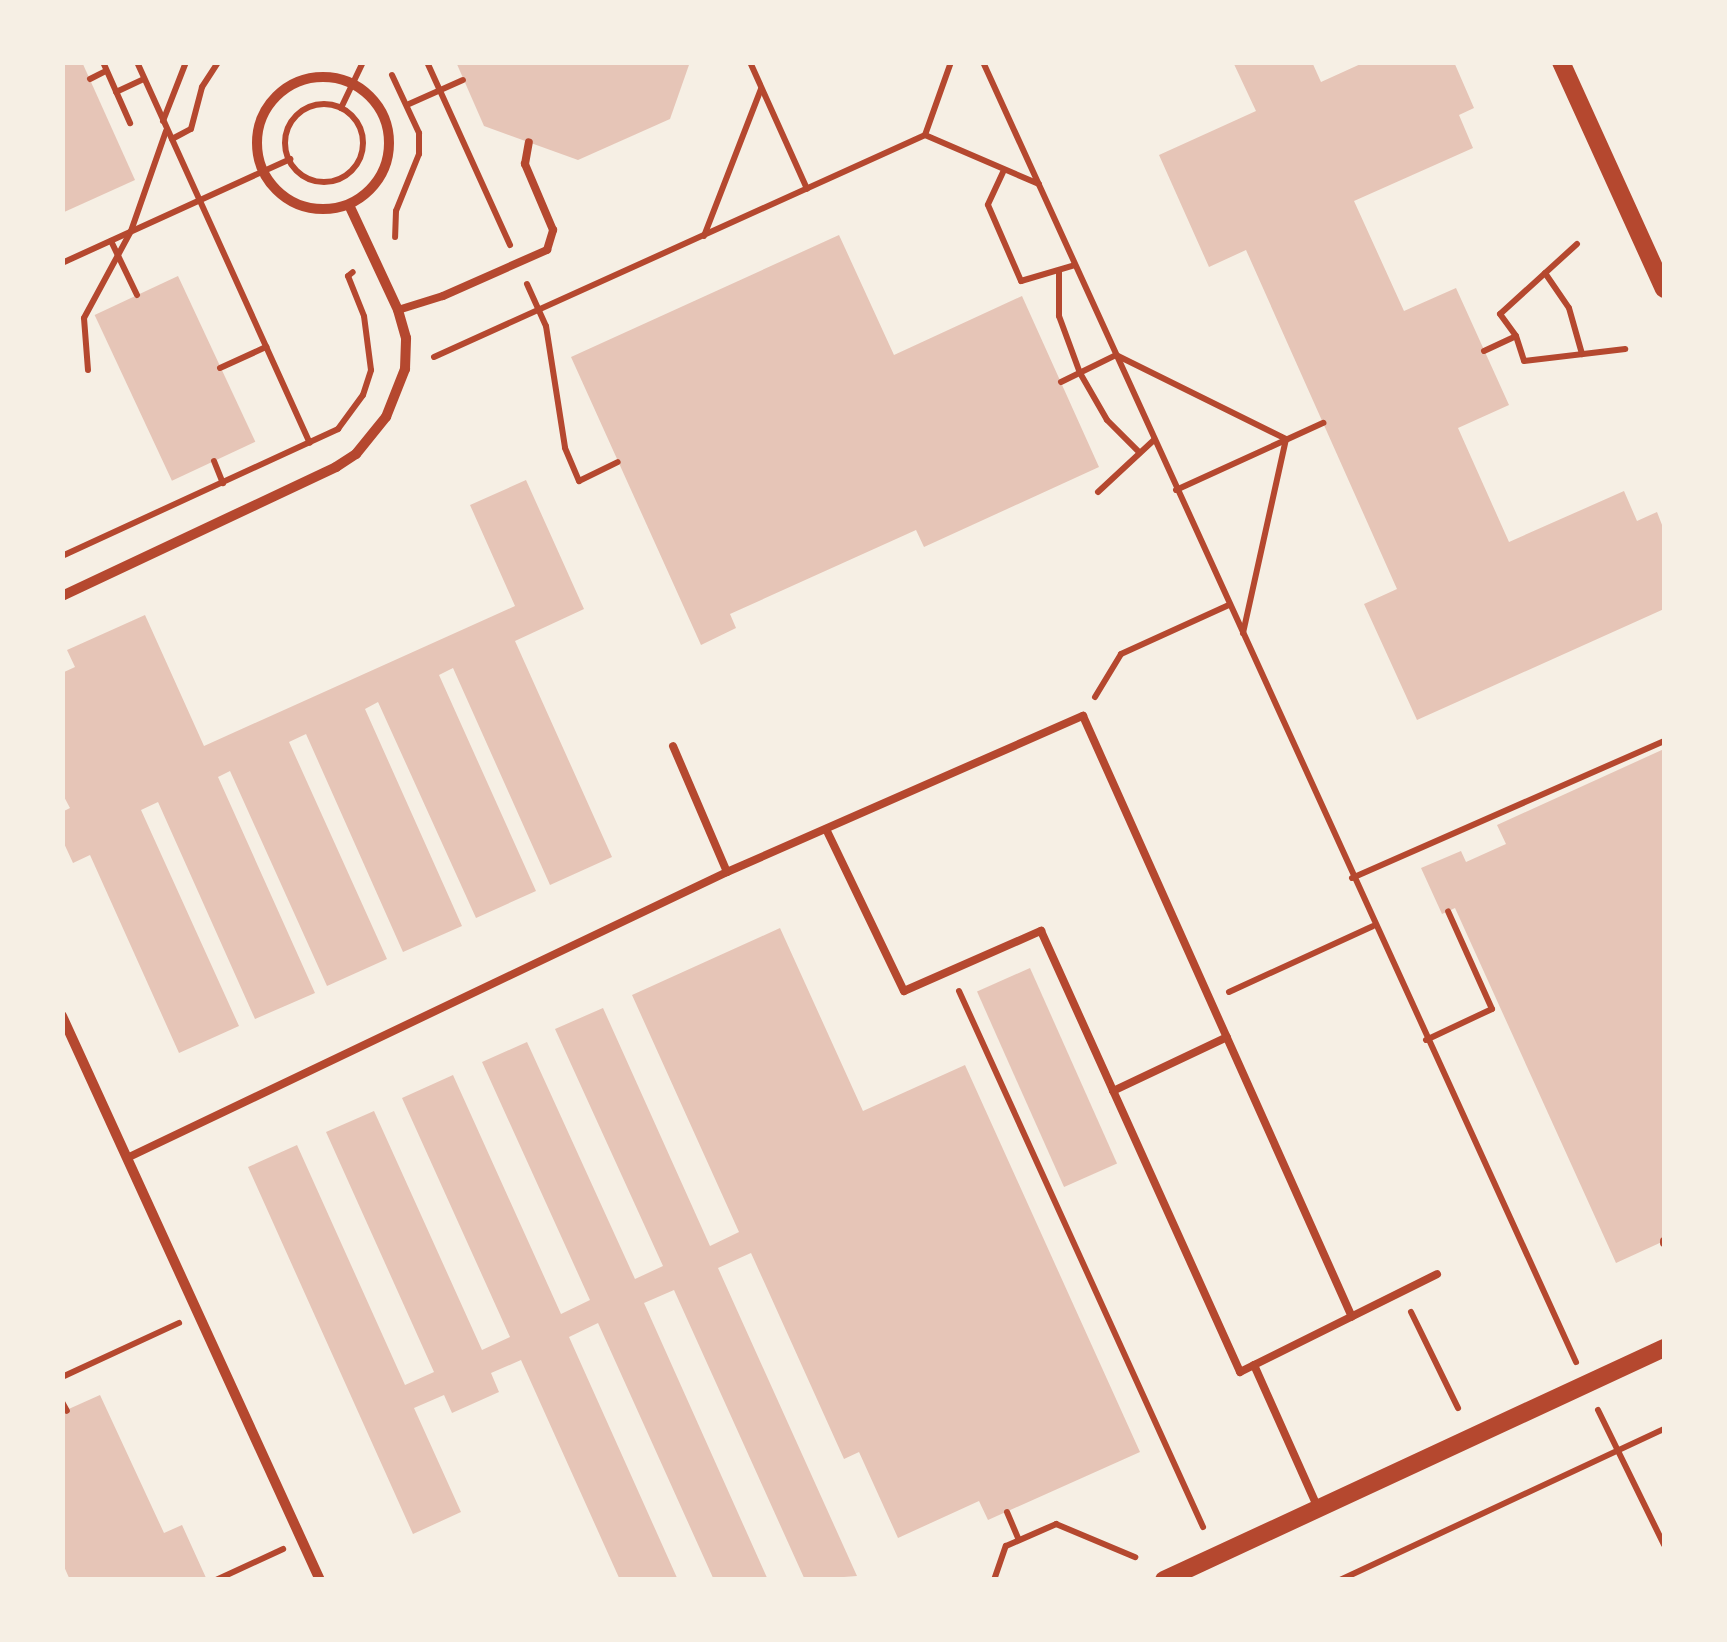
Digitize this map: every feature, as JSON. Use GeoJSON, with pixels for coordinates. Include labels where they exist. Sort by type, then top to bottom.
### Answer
{"type":"FeatureCollection","features":[{"type":"Feature","properties":{"kind":"street"},"geometry":{"type":"LineString","coordinates":[[1561,62],[1660,269],[1664,290]]}},
{"type":"Feature","properties":{"kind":"street"},"geometry":{"type":"LineString","coordinates":[[318,77],[353,84],[376,102],[390,136],[388,158],[380,178],[349,205],[305,208],[280,194],[263,171],[257,135],[262,118],[284,90],[318,77]]}},
{"type":"Feature","properties":{"kind":"street"},"geometry":{"type":"LineString","coordinates":[[62,596],[356,454],[386,417],[406,370],[406,338],[398,310],[349,205]]}},
{"type":"Feature","properties":{"kind":"street"},"geometry":{"type":"LineString","coordinates":[[62,1016],[320,1580]]}},
{"type":"Feature","properties":{"kind":"street"},"geometry":{"type":"LineString","coordinates":[[1164,1580],[1664,1348]]}},
{"type":"Feature","properties":{"kind":"lane"},"geometry":{"type":"LineString","coordinates":[[398,310],[547,250],[554,230],[524,164],[529,142]]}},
{"type":"Feature","properties":{"kind":"lane"},"geometry":{"type":"LineString","coordinates":[[127,1158],[728,872],[1083,716],[1352,1317]]}},
{"type":"Feature","properties":{"kind":"lane"},"geometry":{"type":"LineString","coordinates":[[673,746],[728,872]]}},
{"type":"Feature","properties":{"kind":"lane"},"geometry":{"type":"LineString","coordinates":[[826,829],[904,991],[1041,931],[1240,1372],[1438,1274]]}},
{"type":"Feature","properties":{"kind":"lane"},"geometry":{"type":"LineString","coordinates":[[1113,1091],[1227,1037]]}},
{"type":"Feature","properties":{"kind":"lane"},"geometry":{"type":"LineString","coordinates":[[1254,1365],[1318,1508]]}},
{"type":"Feature","properties":{"kind":"path"},"geometry":{"type":"LineString","coordinates":[[137,62],[310,444]]}},
{"type":"Feature","properties":{"kind":"path"},"geometry":{"type":"LineString","coordinates":[[163,121],[186,62]]}},
{"type":"Feature","properties":{"kind":"path"},"geometry":{"type":"LineString","coordinates":[[172,139],[191,129],[202,87],[218,62]]}},
{"type":"Feature","properties":{"kind":"path"},"geometry":{"type":"LineString","coordinates":[[341,108],[363,62]]}},
{"type":"Feature","properties":{"kind":"path"},"geometry":{"type":"LineString","coordinates":[[427,62],[546,326],[565,448],[579,481],[618,462]]}},
{"type":"Feature","properties":{"kind":"path"},"geometry":{"type":"LineString","coordinates":[[750,62],[807,190]]}},
{"type":"Feature","properties":{"kind":"path"},"geometry":{"type":"LineString","coordinates":[[434,357],[925,135],[950,62]]}},
{"type":"Feature","properties":{"kind":"path"},"geometry":{"type":"LineString","coordinates":[[983,62],[1570,1356]]}},
{"type":"Feature","properties":{"kind":"path"},"geometry":{"type":"LineString","coordinates":[[90,79],[105,67],[130,123]]}},
{"type":"Feature","properties":{"kind":"path"},"geometry":{"type":"LineString","coordinates":[[392,75],[420,134],[420,154],[396,211],[395,237]]}},
{"type":"Feature","properties":{"kind":"path"},"geometry":{"type":"LineString","coordinates":[[116,92],[144,79]]}},
{"type":"Feature","properties":{"kind":"path"},"geometry":{"type":"LineString","coordinates":[[409,104],[464,80]]}},
{"type":"Feature","properties":{"kind":"path"},"geometry":{"type":"LineString","coordinates":[[704,236],[761,88]]}},
{"type":"Feature","properties":{"kind":"path"},"geometry":{"type":"LineString","coordinates":[[322,104],[341,108],[356,120],[363,137],[353,169],[323,182],[301,174],[290,159],[286,139],[297,115],[322,104]]}},
{"type":"Feature","properties":{"kind":"path"},"geometry":{"type":"LineString","coordinates":[[88,370],[84,318],[131,231],[167,130]]}},
{"type":"Feature","properties":{"kind":"path"},"geometry":{"type":"LineString","coordinates":[[925,135],[1039,184]]}},
{"type":"Feature","properties":{"kind":"path"},"geometry":{"type":"LineString","coordinates":[[62,263],[290,159]]}},
{"type":"Feature","properties":{"kind":"path"},"geometry":{"type":"LineString","coordinates":[[1004,170],[988,205],[1021,281],[1075,265]]}},
{"type":"Feature","properties":{"kind":"path"},"geometry":{"type":"LineString","coordinates":[[111,241],[136,295]]}},
{"type":"Feature","properties":{"kind":"path"},"geometry":{"type":"LineString","coordinates":[[1577,244],[1500,314],[1516,336],[1524,361],[1625,349]]}},
{"type":"Feature","properties":{"kind":"path"},"geometry":{"type":"LineString","coordinates":[[1058,272],[1059,316],[1080,373],[1107,420],[1138,451]]}},
{"type":"Feature","properties":{"kind":"path"},"geometry":{"type":"LineString","coordinates":[[1545,273],[1569,308],[1582,354]]}},
{"type":"Feature","properties":{"kind":"path"},"geometry":{"type":"LineString","coordinates":[[62,556],[338,429],[350,416],[371,370],[364,316],[348,276]]}},
{"type":"Feature","properties":{"kind":"path"},"geometry":{"type":"LineString","coordinates":[[1484,351],[1516,336]]}},
{"type":"Feature","properties":{"kind":"path"},"geometry":{"type":"LineString","coordinates":[[220,368],[266,348]]}},
{"type":"Feature","properties":{"kind":"path"},"geometry":{"type":"LineString","coordinates":[[1060,382],[1116,356]]}},
{"type":"Feature","properties":{"kind":"path"},"geometry":{"type":"LineString","coordinates":[[1116,356],[1286,439]]}},
{"type":"Feature","properties":{"kind":"path"},"geometry":{"type":"LineString","coordinates":[[1176,490],[1322,423]]}},
{"type":"Feature","properties":{"kind":"path"},"geometry":{"type":"LineString","coordinates":[[1242,634],[1286,439]]}},
{"type":"Feature","properties":{"kind":"path"},"geometry":{"type":"LineString","coordinates":[[1098,492],[1154,440]]}},
{"type":"Feature","properties":{"kind":"path"},"geometry":{"type":"LineString","coordinates":[[214,461],[223,483]]}},
{"type":"Feature","properties":{"kind":"path"},"geometry":{"type":"LineString","coordinates":[[1083,716],[1121,654],[1230,606]]}},
{"type":"Feature","properties":{"kind":"path"},"geometry":{"type":"LineString","coordinates":[[1352,878],[1664,741]]}},
{"type":"Feature","properties":{"kind":"path"},"geometry":{"type":"LineString","coordinates":[[1426,1040],[1492,1010],[1448,911]]}},
{"type":"Feature","properties":{"kind":"path"},"geometry":{"type":"LineString","coordinates":[[1210,1001],[1373,926]]}},
{"type":"Feature","properties":{"kind":"path"},"geometry":{"type":"LineString","coordinates":[[948,972],[1203,1527]]}},
{"type":"Feature","properties":{"kind":"path"},"geometry":{"type":"LineString","coordinates":[[1402,1293],[1458,1408]]}},
{"type":"Feature","properties":{"kind":"path"},"geometry":{"type":"LineString","coordinates":[[62,1377],[198,1314]]}},
{"type":"Feature","properties":{"kind":"path"},"geometry":{"type":"LineString","coordinates":[[62,1402],[66,1410]]}},
{"type":"Feature","properties":{"kind":"path"},"geometry":{"type":"LineString","coordinates":[[1604,1422],[1664,1545]]}},
{"type":"Feature","properties":{"kind":"path"},"geometry":{"type":"LineString","coordinates":[[1340,1580],[1664,1429]]}},
{"type":"Feature","properties":{"kind":"path"},"geometry":{"type":"LineString","coordinates":[[1007,1512],[1019,1540]]}},
{"type":"Feature","properties":{"kind":"path"},"geometry":{"type":"LineString","coordinates":[[994,1580],[1006,1546],[1056,1524],[1135,1557]]}},
{"type":"Feature","properties":{"kind":"path"},"geometry":{"type":"LineString","coordinates":[[216,1580],[302,1540]]}},
{"type":"Feature","properties":{"kind":"building"},"geometry":{"type":"Polygon","coordinates":[[[62,62],[82,62],[135,180],[62,213],[62,62]]]}},
{"type":"Feature","properties":{"kind":"building"},"geometry":{"type":"Polygon","coordinates":[[[456,62],[690,62],[670,119],[578,160],[484,126],[456,62]]]}},
{"type":"Feature","properties":{"kind":"building"},"geometry":{"type":"Polygon","coordinates":[[[1233,62],[1312,62],[1321,82],[1365,62],[1454,62],[1474,108],[1459,115],[1473,148],[1354,201],[1404,311],[1456,288],[1509,405],[1458,428],[1509,542],[1624,491],[1637,521],[1657,512],[1664,530],[1664,609],[1417,720],[1364,604],[1397,589],[1246,250],[1209,267],[1159,155],[1256,111],[1233,62]]]}},
{"type":"Feature","properties":{"kind":"building"},"geometry":{"type":"Polygon","coordinates":[[[839,235],[894,355],[1022,296],[1099,467],[924,547],[916,530],[730,614],[736,628],[701,645],[571,357],[839,235]]]}},
{"type":"Feature","properties":{"kind":"building"},"geometry":{"type":"Polygon","coordinates":[[[178,276],[255,442],[172,481],[95,315],[178,276]]]}},
{"type":"Feature","properties":{"kind":"building"},"geometry":{"type":"Polygon","coordinates":[[[526,480],[584,609],[515,641],[612,857],[550,885],[453,668],[439,675],[536,891],[476,918],[378,702],[365,709],[462,926],[403,952],[306,734],[289,742],[387,959],[327,986],[230,771],[218,777],[315,993],[255,1019],[158,802],[141,810],[239,1026],[179,1053],[90,855],[73,863],[62,839],[62,812],[70,808],[62,793],[62,673],[75,667],[67,650],[145,615],[204,746],[515,606],[470,505],[526,480]]]}},
{"type":"Feature","properties":{"kind":"building"},"geometry":{"type":"Polygon","coordinates":[[[1664,749],[1664,1241],[1616,1263],[1455,908],[1442,914],[1421,868],[1461,851],[1466,862],[1506,844],[1497,825],[1664,749]]]}},
{"type":"Feature","properties":{"kind":"building"},"geometry":{"type":"Polygon","coordinates":[[[780,928],[863,1111],[965,1065],[1140,1452],[988,1520],[979,1501],[898,1538],[859,1452],[844,1459],[751,1253],[718,1268],[857,1576],[805,1580],[674,1290],[644,1303],[768,1580],[714,1580],[598,1323],[569,1337],[678,1580],[620,1580],[521,1360],[491,1373],[499,1392],[452,1413],[444,1395],[414,1408],[461,1512],[413,1534],[248,1167],[297,1145],[405,1385],[434,1372],[326,1132],[374,1111],[482,1350],[510,1337],[402,1098],[453,1075],[561,1314],[590,1300],[482,1062],[527,1042],[635,1279],[663,1266],[555,1029],[603,1008],[710,1246],[739,1232],[632,995],[780,928]]]}},
{"type":"Feature","properties":{"kind":"building"},"geometry":{"type":"Polygon","coordinates":[[[1030,968],[1117,1163],[1064,1187],[977,992],[1030,968]]]}},
{"type":"Feature","properties":{"kind":"building"},"geometry":{"type":"Polygon","coordinates":[[[100,1395],[164,1533],[182,1525],[207,1580],[70,1580],[62,1562],[62,1412],[100,1395]]]}}]}
